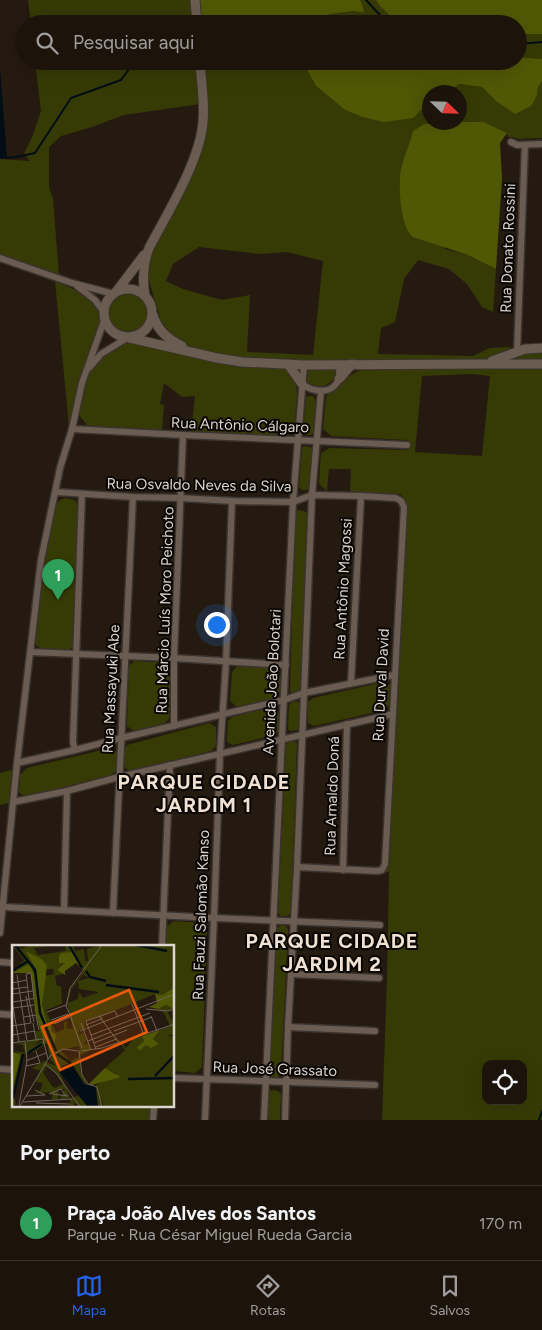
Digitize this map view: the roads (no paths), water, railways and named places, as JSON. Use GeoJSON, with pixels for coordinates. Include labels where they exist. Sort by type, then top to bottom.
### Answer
{"type":"FeatureCollection","features":[{"type":"Feature","properties":{"kind":"main road"},"geometry":{"type":"LineString","coordinates":[[195,0],[196,15]]}},
{"type":"Feature","properties":{"kind":"main road"},"geometry":{"type":"LineString","coordinates":[[145,296],[144,262],[149,248],[188,173],[201,134],[204,116],[201,70]]}},
{"type":"Feature","properties":{"kind":"main road"},"geometry":{"type":"LineString","coordinates":[[149,248],[106,305],[104,315],[109,329],[118,336],[242,362],[304,365],[542,364]]}},
{"type":"Feature","properties":{"kind":"main road"},"geometry":{"type":"LineString","coordinates":[[115,293],[126,289],[136,290],[145,296],[151,304],[155,322],[166,336],[194,352]]}},
{"type":"Feature","properties":{"kind":"main road"},"geometry":{"type":"LineString","coordinates":[[128,338],[138,336],[146,330],[153,314]]}},
{"type":"Feature","properties":{"kind":"main road"},"geometry":{"type":"LineString","coordinates":[[486,364],[525,349],[542,348]]}},
{"type":"Feature","properties":{"kind":"main road"},"geometry":{"type":"LineString","coordinates":[[288,364],[302,384]]}},
{"type":"Feature","properties":{"kind":"main road"},"geometry":{"type":"LineString","coordinates":[[339,379],[352,364]]}},
{"type":"Feature","properties":{"kind":"street"},"geometry":{"type":"LineString","coordinates":[[511,142],[517,145],[542,144]]}},
{"type":"Feature","properties":{"kind":"street","name":"Rua Donato Rossini"},"geometry":{"type":"LineString","coordinates":[[517,352],[525,145]]}},
{"type":"Feature","properties":{"kind":"street"},"geometry":{"type":"LineString","coordinates":[[0,258],[72,283],[115,293]]}},
{"type":"Feature","properties":{"kind":"street"},"geometry":{"type":"LineString","coordinates":[[0,933],[17,763],[41,560],[60,468],[72,429],[82,383],[104,315],[91,296],[72,283]]}},
{"type":"Feature","properties":{"kind":"street"},"geometry":{"type":"LineString","coordinates":[[82,383],[90,366],[101,354],[128,338]]}},
{"type":"Feature","properties":{"kind":"street"},"geometry":{"type":"LineString","coordinates":[[302,384],[311,390],[321,391],[328,389],[339,379],[339,364]]}},
{"type":"Feature","properties":{"kind":"street","name":"Avenida João Bolotari"},"geometry":{"type":"LineString","coordinates":[[264,1120],[293,502],[304,365]]}},
{"type":"Feature","properties":{"kind":"street"},"geometry":{"type":"LineString","coordinates":[[285,1120],[312,495],[321,391]]}},
{"type":"Feature","properties":{"kind":"street","name":"Rua Antônio Cálgaro"},"geometry":{"type":"LineString","coordinates":[[72,429],[407,445]]}},
{"type":"Feature","properties":{"kind":"street","name":"Rua Márcio Luís Moro Peichoto"},"geometry":{"type":"LineString","coordinates":[[174,726],[174,658],[183,435]]}},
{"type":"Feature","properties":{"kind":"street","name":"Rua Osvaldo Neves da Silva"},"geometry":{"type":"LineString","coordinates":[[56,492],[232,501],[293,502],[312,495],[396,498],[401,501]]}},
{"type":"Feature","properties":{"kind":"street"},"geometry":{"type":"LineString","coordinates":[[75,750],[73,742],[82,494]]}},
{"type":"Feature","properties":{"kind":"street","name":"Rua Antônio Magossi"},"geometry":{"type":"LineString","coordinates":[[351,683],[361,496]]}},
{"type":"Feature","properties":{"kind":"street","name":"Rua Massayuki Abe"},"geometry":{"type":"LineString","coordinates":[[113,913],[133,497]]}},
{"type":"Feature","properties":{"kind":"street","name":"Rua Fauzi Salomão Kanso"},"geometry":{"type":"LineString","coordinates":[[204,1120],[232,501]]}},
{"type":"Feature","properties":{"kind":"street","name":"Rua Durval David"},"geometry":{"type":"LineString","coordinates":[[342,870],[377,871],[382,870],[385,864],[404,507],[401,501]]}},
{"type":"Feature","properties":{"kind":"street"},"geometry":{"type":"LineString","coordinates":[[30,652],[286,665]]}},
{"type":"Feature","properties":{"kind":"street"},"geometry":{"type":"LineString","coordinates":[[17,763],[284,700],[304,693],[394,675]]}},
{"type":"Feature","properties":{"kind":"street"},"geometry":{"type":"LineString","coordinates":[[13,802],[67,792],[119,777],[393,714]]}},
{"type":"Feature","properties":{"kind":"street","name":"Rua Arnaldo Doná"},"geometry":{"type":"LineString","coordinates":[[342,870],[347,724]]}},
{"type":"Feature","properties":{"kind":"street"},"geometry":{"type":"LineString","coordinates":[[162,945],[170,765]]}},
{"type":"Feature","properties":{"kind":"street"},"geometry":{"type":"LineString","coordinates":[[64,910],[67,792]]}},
{"type":"Feature","properties":{"kind":"street"},"geometry":{"type":"LineString","coordinates":[[297,867],[342,870]]}},
{"type":"Feature","properties":{"kind":"street"},"geometry":{"type":"LineString","coordinates":[[4,907],[380,925]]}},
{"type":"Feature","properties":{"kind":"street"},"geometry":{"type":"LineString","coordinates":[[291,974],[379,978]]}},
{"type":"Feature","properties":{"kind":"street"},"geometry":{"type":"LineString","coordinates":[[288,1027],[375,1031]]}},
{"type":"Feature","properties":{"kind":"street","name":"Rua José Grassato"},"geometry":{"type":"LineString","coordinates":[[175,1078],[375,1085]]}},
{"type":"Feature","properties":{"kind":"waterway"},"geometry":{"type":"LineString","coordinates":[[366,0],[380,15]]}},
{"type":"Feature","properties":{"kind":"waterway"},"geometry":{"type":"LineString","coordinates":[[527,43],[542,42]]}},
{"type":"Feature","properties":{"kind":"waterway"},"geometry":{"type":"LineString","coordinates":[[6,158],[35,153],[71,98],[121,80],[128,70]]}},
{"type":"Feature","properties":{"kind":"waterway"},"geometry":{"type":"LineString","coordinates":[[539,1120],[542,1111]]}},
{"type":"Feature","properties":{"kind":"place","name":"Praça João Alves dos Santos"},"geometry":{"type":"Point","coordinates":[58,600]}},
{"type":"Feature","properties":{"kind":"district","name":"PARQUE CIDADE JARDIM 1"},"geometry":{"type":"Point","coordinates":[204,794]}},
{"type":"Feature","properties":{"kind":"district","name":"PARQUE CIDADE JARDIM 2"},"geometry":{"type":"Point","coordinates":[332,952]}}]}
